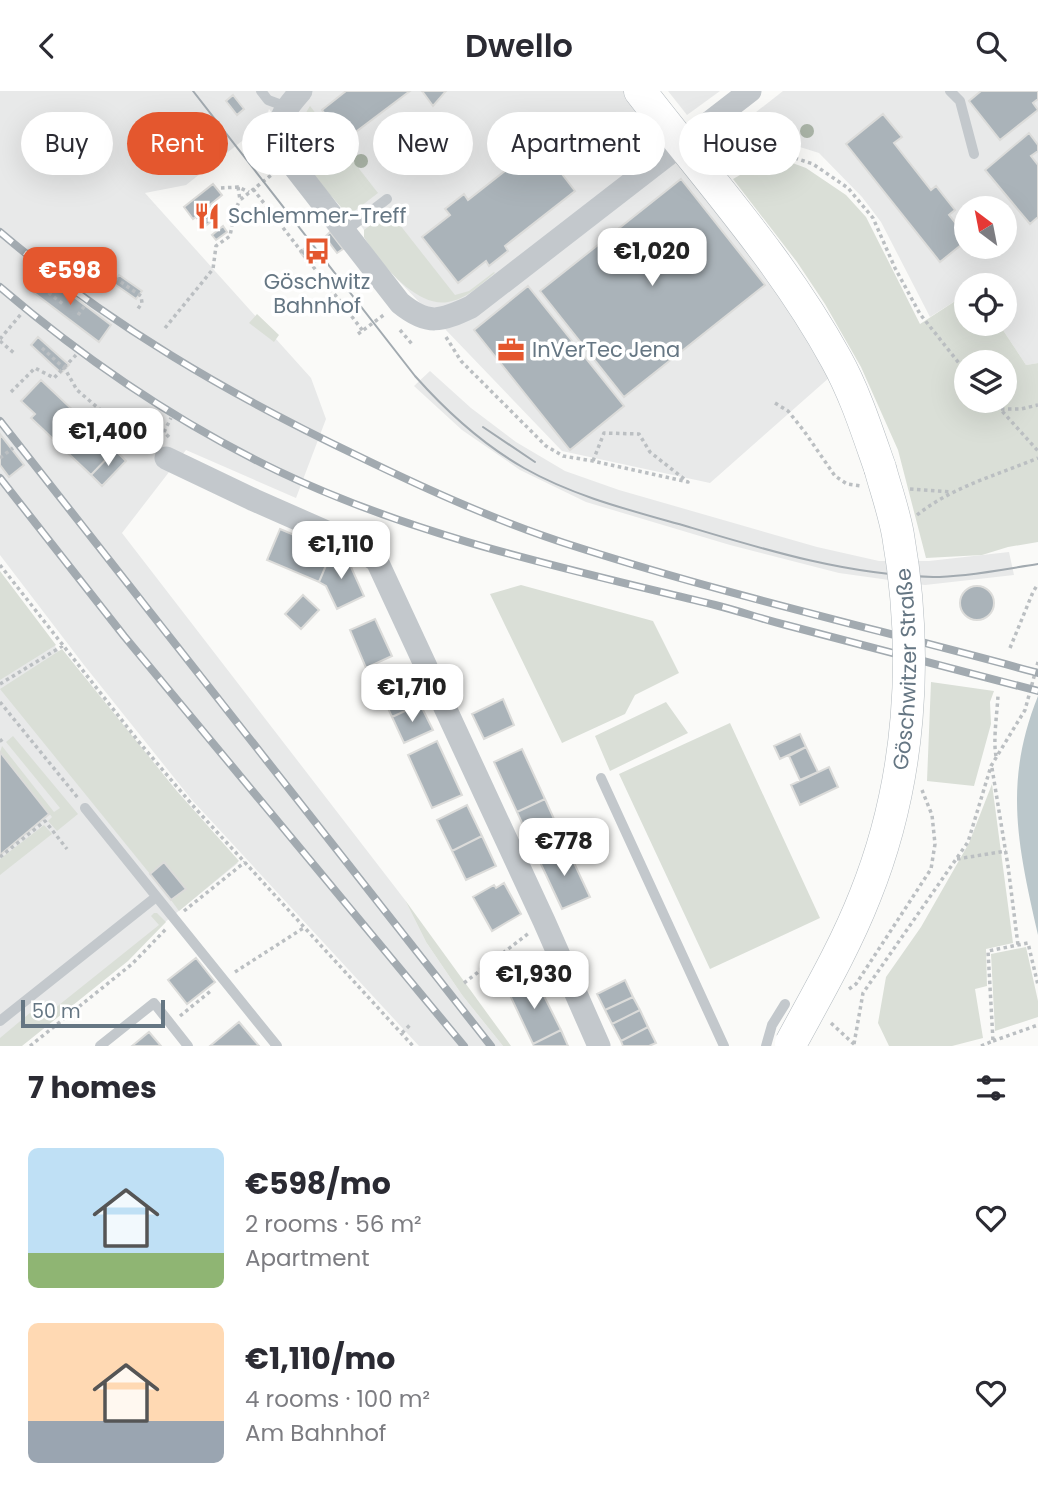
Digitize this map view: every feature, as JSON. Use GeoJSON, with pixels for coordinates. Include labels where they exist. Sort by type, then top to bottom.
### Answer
{"type":"FeatureCollection","features":[{"type":"Feature","properties":{"kind":"main road","name":"Göschwitzer Straße"},"geometry":{"type":"LineString","coordinates":[[640,91],[679,141]]}},
{"type":"Feature","properties":{"kind":"main road","name":"Göschwitzer Straße"},"geometry":{"type":"LineString","coordinates":[[706,175],[751,232],[837,360],[872,477],[898,533],[910,652],[905,732],[898,785],[866,894],[839,953],[782,1045]]}},
{"type":"Feature","properties":{"kind":"street"},"geometry":{"type":"LineString","coordinates":[[724,112],[750,91]]}},
{"type":"Feature","properties":{"kind":"street"},"geometry":{"type":"LineString","coordinates":[[294,99],[277,133],[281,150],[400,303],[421,316],[443,320],[471,307],[679,147]]}},
{"type":"Feature","properties":{"kind":"street"},"geometry":{"type":"LineString","coordinates":[[166,458],[347,541],[377,561],[599,1046]]}},
{"type":"Feature","properties":{"kind":"lane"},"geometry":{"type":"LineString","coordinates":[[261,91],[268,100],[294,99]]}},
{"type":"Feature","properties":{"kind":"lane"},"geometry":{"type":"LineString","coordinates":[[950,91],[960,101],[974,154]]}},
{"type":"Feature","properties":{"kind":"lane"},"geometry":{"type":"LineString","coordinates":[[344,232],[387,199]]}},
{"type":"Feature","properties":{"kind":"lane"},"geometry":{"type":"LineString","coordinates":[[601,778],[724,1046]]}},
{"type":"Feature","properties":{"kind":"lane"},"geometry":{"type":"LineString","coordinates":[[85,808],[277,1046]]}},
{"type":"Feature","properties":{"kind":"lane"},"geometry":{"type":"LineString","coordinates":[[0,1021],[156,897]]}},
{"type":"Feature","properties":{"kind":"lane"},"geometry":{"type":"LineString","coordinates":[[100,1046],[153,1003],[188,1046]]}},
{"type":"Feature","properties":{"kind":"lane"},"geometry":{"type":"LineString","coordinates":[[782,1045],[772,1025],[785,1004]]}},
{"type":"Feature","properties":{"kind":"path"},"geometry":{"type":"LineString","coordinates":[[801,160],[813,164],[848,188],[873,218],[895,268],[920,314],[954,357]]}},
{"type":"Feature","properties":{"kind":"path"},"geometry":{"type":"LineString","coordinates":[[165,328],[213,269],[216,246],[230,236],[235,210],[240,200],[271,175]]}},
{"type":"Feature","properties":{"kind":"path"},"geometry":{"type":"LineString","coordinates":[[238,187],[240,200]]}},
{"type":"Feature","properties":{"kind":"path"},"geometry":{"type":"LineString","coordinates":[[221,188],[238,187],[251,191],[363,331]]}},
{"type":"Feature","properties":{"kind":"path"},"geometry":{"type":"LineString","coordinates":[[89,275],[97,265]]}},
{"type":"Feature","properties":{"kind":"path"},"geometry":{"type":"LineString","coordinates":[[39,269],[31,279],[63,304]]}},
{"type":"Feature","properties":{"kind":"path"},"geometry":{"type":"LineString","coordinates":[[115,278],[141,296],[142,303],[137,310]]}},
{"type":"Feature","properties":{"kind":"path"},"geometry":{"type":"LineString","coordinates":[[78,316],[86,304]]}},
{"type":"Feature","properties":{"kind":"path"},"geometry":{"type":"LineString","coordinates":[[358,334],[392,309]]}},
{"type":"Feature","properties":{"kind":"path"},"geometry":{"type":"LineString","coordinates":[[14,353],[0,340],[22,313]]}},
{"type":"Feature","properties":{"kind":"path"},"geometry":{"type":"LineString","coordinates":[[43,348],[65,369],[77,390],[131,436],[166,458]]}},
{"type":"Feature","properties":{"kind":"path"},"geometry":{"type":"LineString","coordinates":[[11,393],[35,368],[54,378],[76,355]]}},
{"type":"Feature","properties":{"kind":"path"},"geometry":{"type":"LineString","coordinates":[[461,361],[547,446],[563,456],[688,482],[650,451],[639,434],[604,433],[597,444],[593,461]]}},
{"type":"Feature","properties":{"kind":"path"},"geometry":{"type":"LineString","coordinates":[[775,403],[788,411],[835,476],[847,484],[872,477]]}},
{"type":"Feature","properties":{"kind":"path"},"geometry":{"type":"LineString","coordinates":[[1017,409],[1038,405]]}},
{"type":"Feature","properties":{"kind":"path"},"geometry":{"type":"LineString","coordinates":[[1005,413],[1038,451]]}},
{"type":"Feature","properties":{"kind":"path"},"geometry":{"type":"LineString","coordinates":[[0,451],[2,457],[13,448]]}},
{"type":"Feature","properties":{"kind":"path"},"geometry":{"type":"LineString","coordinates":[[945,496],[1038,458]]}},
{"type":"Feature","properties":{"kind":"path"},"geometry":{"type":"LineString","coordinates":[[910,489],[953,492]]}},
{"type":"Feature","properties":{"kind":"path"},"geometry":{"type":"LineString","coordinates":[[0,565],[147,751],[413,1046]]}},
{"type":"Feature","properties":{"kind":"path"},"geometry":{"type":"LineString","coordinates":[[1010,648],[1032,592],[1038,584]]}},
{"type":"Feature","properties":{"kind":"path"},"geometry":{"type":"LineString","coordinates":[[0,684],[64,645]]}},
{"type":"Feature","properties":{"kind":"path"},"geometry":{"type":"LineString","coordinates":[[855,1045],[863,993],[968,842],[991,766],[1024,710],[1038,662]]}},
{"type":"Feature","properties":{"kind":"path"},"geometry":{"type":"LineString","coordinates":[[996,758],[994,745],[998,696]]}},
{"type":"Feature","properties":{"kind":"path"},"geometry":{"type":"LineString","coordinates":[[0,702],[85,808]]}},
{"type":"Feature","properties":{"kind":"path"},"geometry":{"type":"LineString","coordinates":[[0,712],[5,708]]}},
{"type":"Feature","properties":{"kind":"path"},"geometry":{"type":"LineString","coordinates":[[991,766],[1006,851],[1018,945]]}},
{"type":"Feature","properties":{"kind":"path"},"geometry":{"type":"LineString","coordinates":[[0,857],[45,821],[67,849]]}},
{"type":"Feature","properties":{"kind":"path"},"geometry":{"type":"LineString","coordinates":[[957,859],[1006,851]]}},
{"type":"Feature","properties":{"kind":"path"},"geometry":{"type":"LineString","coordinates":[[30,1046],[132,964],[174,919],[245,862]]}},
{"type":"Feature","properties":{"kind":"path"},"geometry":{"type":"LineString","coordinates":[[464,983],[544,921]]}},
{"type":"Feature","properties":{"kind":"path"},"geometry":{"type":"LineString","coordinates":[[993,1041],[988,951],[1028,943],[1038,985]]}},
{"type":"Feature","properties":{"kind":"path"},"geometry":{"type":"LineString","coordinates":[[402,1033],[411,1024]]}},
{"type":"Feature","properties":{"kind":"path"},"geometry":{"type":"LineString","coordinates":[[981,1046],[1038,1025]]}},
{"type":"Feature","properties":{"kind":"shaded area"},"geometry":{"type":"Polygon","coordinates":[[[0,91],[627,91],[643,112],[487,112],[487,175],[665,175],[665,141],[679,159],[679,175],[691,175],[782,295],[830,377],[710,483],[562,451],[397,279],[369,245],[364,237],[364,230],[352,213],[347,214],[315,175],[359,175],[359,112],[271,112],[269,109],[268,112],[242,112],[242,141],[228,152],[228,112],[127,112],[127,175],[199,175],[186,185],[145,193],[311,378],[326,419],[296,498],[186,450],[122,533],[405,900],[426,942],[462,995],[503,1046],[419,1046],[192,800],[0,555],[0,91]]]}},
{"type":"Feature","properties":{"kind":"shaded area"},"geometry":{"type":"Polygon","coordinates":[[[668,91],[720,91],[691,112],[685,112],[668,91]]]}},
{"type":"Feature","properties":{"kind":"shaded area"},"geometry":{"type":"Polygon","coordinates":[[[783,91],[1038,91],[1038,363],[1026,365],[1007,336],[1017,336],[1017,273],[954,273],[954,302],[930,317],[881,222],[862,197],[819,153],[801,147],[801,112],[756,112],[783,91]]]}},
{"type":"Feature","properties":{"kind":"shaded area"},"geometry":{"type":"Polygon","coordinates":[[[801,166],[806,168],[846,195],[866,217],[920,324],[954,302],[954,336],[1007,336],[1016,350],[954,350],[954,413],[1017,413],[1017,351],[1026,365],[1038,363],[1038,542],[982,555],[926,558],[898,450],[861,367],[797,262],[733,179],[740,175],[801,175],[801,166]]]}},
{"type":"Feature","properties":{"kind":"shaded area"},"geometry":{"type":"Polygon","coordinates":[[[359,169],[378,193],[347,214],[314,175],[359,175],[359,169]]]}},
{"type":"Feature","properties":{"kind":"shaded area"},"geometry":{"type":"Polygon","coordinates":[[[389,211],[455,295],[469,291],[495,273],[473,291],[448,302],[436,302],[411,291],[379,259],[364,237],[364,230],[389,211]]]}},
{"type":"Feature","properties":{"kind":"shaded area"},"geometry":{"type":"Polygon","coordinates":[[[257,314],[279,335],[274,342],[249,323],[257,314]]]}},
{"type":"Feature","properties":{"kind":"shaded area"},"geometry":{"type":"Polygon","coordinates":[[[430,371],[471,408],[516,442],[565,471],[619,490],[817,547],[879,561],[929,561],[1009,552],[1014,575],[925,585],[839,573],[730,545],[586,502],[520,470],[462,430],[414,386],[430,371]]]}},
{"type":"Feature","properties":{"kind":"shaded area"},"geometry":{"type":"Polygon","coordinates":[[[0,571],[56,645],[0,680],[0,571]]]}},
{"type":"Feature","properties":{"kind":"shaded area"},"geometry":{"type":"Polygon","coordinates":[[[0,577],[163,782],[238,863],[12,1046],[0,1046],[0,577]]]}},
{"type":"Feature","properties":{"kind":"shaded area"},"geometry":{"type":"Polygon","coordinates":[[[521,585],[653,621],[679,673],[635,695],[625,714],[562,743],[490,594],[521,585]]]}},
{"type":"Feature","properties":{"kind":"shaded area"},"geometry":{"type":"Polygon","coordinates":[[[62,649],[176,790],[239,861],[179,911],[171,900],[186,888],[164,862],[150,874],[0,689],[62,649]]]}},
{"type":"Feature","properties":{"kind":"shaded area"},"geometry":{"type":"Polygon","coordinates":[[[931,682],[994,691],[990,702],[991,724],[974,786],[927,781],[931,682]]]}},
{"type":"Feature","properties":{"kind":"shaded area"},"geometry":{"type":"Polygon","coordinates":[[[1038,696],[1038,935],[1020,843],[1017,786],[1027,728],[1038,696]]]}},
{"type":"Feature","properties":{"kind":"shaded area"},"geometry":{"type":"Polygon","coordinates":[[[666,702],[688,733],[610,771],[595,736],[666,702]]]}},
{"type":"Feature","properties":{"kind":"shaded area"},"geometry":{"type":"Polygon","coordinates":[[[730,723],[820,918],[710,969],[619,774],[730,723]]]}},
{"type":"Feature","properties":{"kind":"shaded area"},"geometry":{"type":"Polygon","coordinates":[[[13,736],[78,814],[57,831],[48,821],[52,817],[0,752],[2,746],[54,812],[60,808],[6,742],[13,736]]]}},
{"type":"Feature","properties":{"kind":"shaded area"},"geometry":{"type":"Polygon","coordinates":[[[992,784],[1013,943],[986,949],[987,986],[975,989],[983,1038],[952,1046],[889,1046],[878,1023],[886,977],[921,927],[969,843],[992,784]]]}},
{"type":"Feature","properties":{"kind":"shaded area"},"geometry":{"type":"Polygon","coordinates":[[[44,825],[52,834],[0,875],[0,859],[44,825]]]}},
{"type":"Feature","properties":{"kind":"shaded area"},"geometry":{"type":"Polygon","coordinates":[[[405,900],[511,1046],[503,1046],[462,995],[426,942],[405,900]]]}},
{"type":"Feature","properties":{"kind":"shaded area"},"geometry":{"type":"Polygon","coordinates":[[[154,913],[166,922],[128,961],[22,1046],[0,1046],[0,1038],[31,1012],[39,1021],[159,925],[151,916],[154,913]]]}},
{"type":"Feature","properties":{"kind":"shaded area"},"geometry":{"type":"Polygon","coordinates":[[[1026,947],[1038,1001],[1038,1017],[995,1031],[991,954],[1026,947]]]}},
{"type":"Feature","properties":{"kind":"building"},"geometry":{"type":"Polygon","coordinates":[[[346,91],[410,91],[382,112],[373,112],[373,119],[359,129],[359,112],[322,110],[346,91]]]}},
{"type":"Feature","properties":{"kind":"building"},"geometry":{"type":"Polygon","coordinates":[[[422,91],[446,91],[433,106],[422,91]]]}},
{"type":"Feature","properties":{"kind":"building"},"geometry":{"type":"Polygon","coordinates":[[[981,91],[1038,91],[1038,99],[1033,103],[1038,110],[1000,140],[969,101],[981,91]]]}},
{"type":"Feature","properties":{"kind":"building"},"geometry":{"type":"Polygon","coordinates":[[[233,95],[244,109],[237,115],[226,101],[233,95]]]}},
{"type":"Feature","properties":{"kind":"building"},"geometry":{"type":"Polygon","coordinates":[[[883,114],[902,137],[894,143],[931,190],[936,186],[954,209],[949,215],[954,221],[954,251],[940,262],[846,144],[883,114]]]}},
{"type":"Feature","properties":{"kind":"building"},"geometry":{"type":"Polygon","coordinates":[[[1029,133],[1038,145],[1038,151],[1031,156],[1038,165],[1038,217],[1030,224],[1017,208],[1017,196],[1007,196],[985,170],[1029,133]]]}},
{"type":"Feature","properties":{"kind":"building"},"geometry":{"type":"Polygon","coordinates":[[[500,175],[563,175],[575,191],[505,246],[508,251],[489,266],[486,261],[458,283],[422,237],[450,215],[445,209],[464,194],[468,200],[500,175]]]}},
{"type":"Feature","properties":{"kind":"building"},"geometry":{"type":"Polygon","coordinates":[[[681,179],[765,285],[624,397],[540,291],[681,179]]]}},
{"type":"Feature","properties":{"kind":"building"},"geometry":{"type":"Polygon","coordinates":[[[213,184],[222,195],[193,219],[184,207],[213,184]]]}},
{"type":"Feature","properties":{"kind":"building","name":"Schlemmer-Treff"},"geometry":{"type":"Polygon","coordinates":[[[210,206],[218,216],[204,227],[196,217],[210,206]]]}},
{"type":"Feature","properties":{"kind":"building"},"geometry":{"type":"Polygon","coordinates":[[[223,226],[227,232],[216,240],[212,235],[223,226]]]}},
{"type":"Feature","properties":{"kind":"building"},"geometry":{"type":"Polygon","coordinates":[[[330,232],[343,249],[337,253],[325,237],[330,232]]]}},
{"type":"Feature","properties":{"kind":"building"},"geometry":{"type":"Polygon","coordinates":[[[305,248],[315,262],[310,265],[300,252],[305,248]]]}},
{"type":"Feature","properties":{"kind":"building"},"geometry":{"type":"Polygon","coordinates":[[[41,272],[111,325],[99,342],[29,289],[41,272]]]}},
{"type":"Feature","properties":{"kind":"building"},"geometry":{"type":"Polygon","coordinates":[[[119,275],[142,291],[136,299],[113,283],[119,275]]]}},
{"type":"Feature","properties":{"kind":"building"},"geometry":{"type":"Polygon","coordinates":[[[528,286],[624,406],[570,450],[474,330],[528,286]]]}},
{"type":"Feature","properties":{"kind":"building"},"geometry":{"type":"Polygon","coordinates":[[[38,337],[69,365],[61,373],[31,345],[38,337]]]}},
{"type":"Feature","properties":{"kind":"building"},"geometry":{"type":"Polygon","coordinates":[[[41,380],[115,450],[91,475],[31,418],[35,414],[21,401],[41,380]]]}},
{"type":"Feature","properties":{"kind":"building"},"geometry":{"type":"Polygon","coordinates":[[[0,434],[24,465],[9,477],[0,465],[0,434]]]}},
{"type":"Feature","properties":{"kind":"building"},"geometry":{"type":"Polygon","coordinates":[[[115,450],[126,461],[102,486],[91,475],[115,450]]]}},
{"type":"Feature","properties":{"kind":"building"},"geometry":{"type":"Polygon","coordinates":[[[280,529],[332,551],[319,582],[267,560],[280,529]]]}},
{"type":"Feature","properties":{"kind":"building"},"geometry":{"type":"Polygon","coordinates":[[[332,551],[347,558],[364,596],[337,609],[326,586],[319,582],[332,551]]]}},
{"type":"Feature","properties":{"kind":"building"},"geometry":{"type":"Polygon","coordinates":[[[977,586],[989,591],[994,603],[989,615],[977,620],[965,615],[960,603],[965,591],[977,586]]]}},
{"type":"Feature","properties":{"kind":"building"},"geometry":{"type":"Polygon","coordinates":[[[303,595],[319,610],[301,629],[285,614],[303,595]]]}},
{"type":"Feature","properties":{"kind":"building"},"geometry":{"type":"Polygon","coordinates":[[[375,619],[392,656],[366,668],[350,630],[375,619]]]}},
{"type":"Feature","properties":{"kind":"building"},"geometry":{"type":"Polygon","coordinates":[[[407,676],[420,704],[392,717],[379,689],[407,676]]]}},
{"type":"Feature","properties":{"kind":"building"},"geometry":{"type":"Polygon","coordinates":[[[503,699],[514,725],[484,739],[472,714],[503,699]]]}},
{"type":"Feature","properties":{"kind":"building"},"geometry":{"type":"Polygon","coordinates":[[[420,704],[433,730],[404,743],[392,717],[420,704]]]}},
{"type":"Feature","properties":{"kind":"building"},"geometry":{"type":"Polygon","coordinates":[[[800,734],[806,747],[780,759],[774,746],[800,734]]]}},
{"type":"Feature","properties":{"kind":"building"},"geometry":{"type":"Polygon","coordinates":[[[437,741],[462,795],[432,808],[408,755],[437,741]]]}},
{"type":"Feature","properties":{"kind":"building"},"geometry":{"type":"Polygon","coordinates":[[[806,747],[818,772],[800,780],[789,756],[806,747]]]}},
{"type":"Feature","properties":{"kind":"building"},"geometry":{"type":"Polygon","coordinates":[[[522,749],[545,799],[517,812],[494,762],[522,749]]]}},
{"type":"Feature","properties":{"kind":"building"},"geometry":{"type":"Polygon","coordinates":[[[0,752],[49,814],[0,855],[0,752]]]}},
{"type":"Feature","properties":{"kind":"building"},"geometry":{"type":"Polygon","coordinates":[[[829,767],[838,787],[800,805],[791,785],[829,767]]]}},
{"type":"Feature","properties":{"kind":"building"},"geometry":{"type":"Polygon","coordinates":[[[545,799],[567,848],[539,860],[517,812],[545,799]]]}},
{"type":"Feature","properties":{"kind":"building"},"geometry":{"type":"Polygon","coordinates":[[[467,805],[482,836],[452,851],[437,820],[467,805]]]}},
{"type":"Feature","properties":{"kind":"building"},"geometry":{"type":"Polygon","coordinates":[[[482,836],[496,866],[466,880],[452,851],[482,836]]]}},
{"type":"Feature","properties":{"kind":"building"},"geometry":{"type":"Polygon","coordinates":[[[567,848],[590,897],[562,909],[539,860],[567,848]]]}},
{"type":"Feature","properties":{"kind":"building"},"geometry":{"type":"Polygon","coordinates":[[[164,862],[186,889],[171,900],[150,874],[164,862]]]}},
{"type":"Feature","properties":{"kind":"building"},"geometry":{"type":"Polygon","coordinates":[[[504,883],[521,914],[492,931],[473,897],[494,885],[496,888],[504,883]]]}},
{"type":"Feature","properties":{"kind":"building"},"geometry":{"type":"Polygon","coordinates":[[[534,954],[539,966],[531,970],[535,978],[526,982],[522,973],[518,975],[513,964],[534,954]]]}},
{"type":"Feature","properties":{"kind":"building"},"geometry":{"type":"Polygon","coordinates":[[[196,958],[215,982],[187,1004],[168,980],[196,958]]]}},
{"type":"Feature","properties":{"kind":"building"},"geometry":{"type":"Polygon","coordinates":[[[535,978],[561,1030],[533,1044],[508,991],[535,978]]]}},
{"type":"Feature","properties":{"kind":"building"},"geometry":{"type":"Polygon","coordinates":[[[625,980],[633,997],[605,1010],[597,994],[625,980]]]}},
{"type":"Feature","properties":{"kind":"building"},"geometry":{"type":"Polygon","coordinates":[[[633,997],[640,1010],[612,1024],[605,1010],[633,997]]]}},
{"type":"Feature","properties":{"kind":"building"},"geometry":{"type":"Polygon","coordinates":[[[640,1010],[648,1027],[621,1041],[612,1024],[640,1010]]]}},
{"type":"Feature","properties":{"kind":"building"},"geometry":{"type":"Polygon","coordinates":[[[239,1022],[259,1046],[210,1046],[239,1022]]]}},
{"type":"Feature","properties":{"kind":"building"},"geometry":{"type":"Polygon","coordinates":[[[648,1027],[656,1043],[649,1046],[623,1046],[621,1041],[648,1027]]]}},
{"type":"Feature","properties":{"kind":"building"},"geometry":{"type":"Polygon","coordinates":[[[561,1030],[568,1046],[534,1046],[533,1044],[561,1030]]]}},
{"type":"Feature","properties":{"kind":"building"},"geometry":{"type":"Polygon","coordinates":[[[149,1032],[161,1046],[132,1046],[149,1032]]]}},
{"type":"Feature","properties":{"kind":"tram line"},"geometry":{"type":"LineString","coordinates":[[193,91],[415,376],[466,426],[494,449],[524,468],[563,487],[626,509],[779,553],[840,567],[901,575],[946,577],[1038,564]]}},
{"type":"Feature","properties":{"kind":"tram line"},"geometry":{"type":"LineString","coordinates":[[483,427],[535,462]]}},
{"type":"Feature","properties":{"kind":"railway"},"geometry":{"type":"LineString","coordinates":[[0,232],[83,297],[171,356],[217,383],[310,433],[467,506],[551,539],[636,565],[750,598],[1038,673]]}},
{"type":"Feature","properties":{"kind":"railway"},"geometry":{"type":"LineString","coordinates":[[0,287],[65,339],[168,411],[278,471],[330,494],[384,515],[493,549],[1038,691]]}},
{"type":"Feature","properties":{"kind":"railway"},"geometry":{"type":"LineString","coordinates":[[0,421],[491,1046]]}},
{"type":"Feature","properties":{"kind":"railway"},"geometry":{"type":"LineString","coordinates":[[0,478],[124,636],[464,1046]]}},
{"type":"Feature","properties":{"kind":"place","name":"Schlemmer-Treff"},"geometry":{"type":"Point","coordinates":[207,216]}},
{"type":"Feature","properties":{"kind":"place","name":"Göschwitz Bahnhof"},"geometry":{"type":"Point","coordinates":[317,251]}},
{"type":"Feature","properties":{"kind":"place","name":"InVerTec Jena"},"geometry":{"type":"Point","coordinates":[511,350]}}]}
